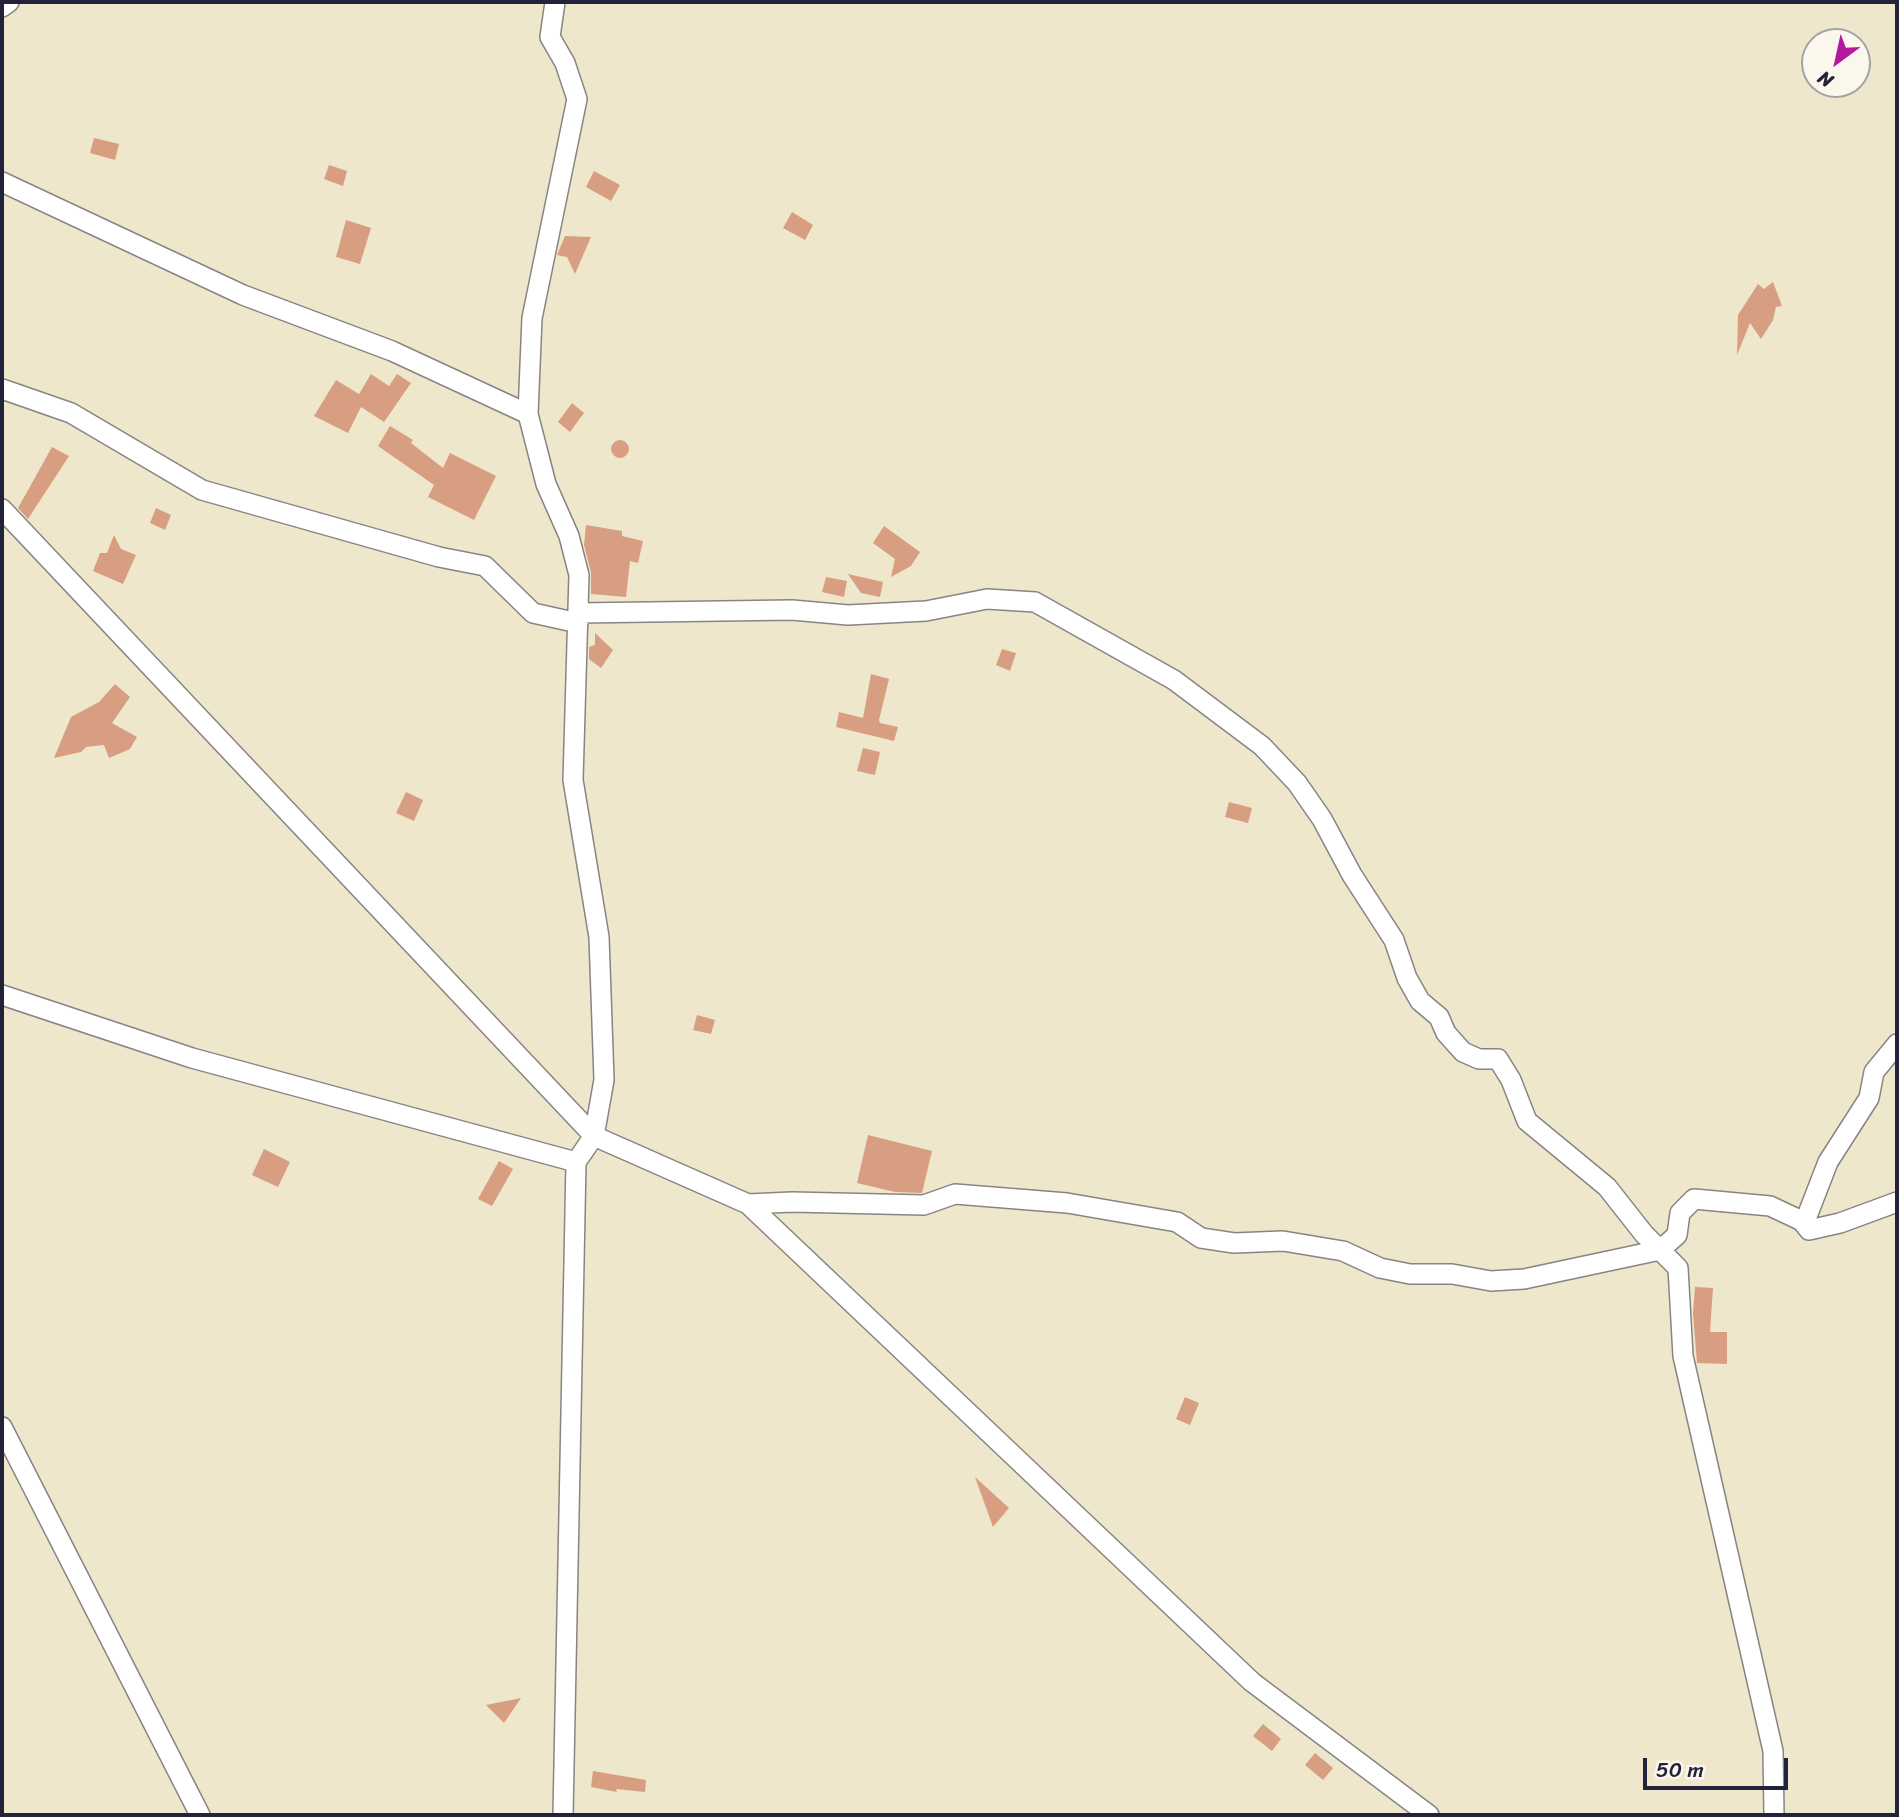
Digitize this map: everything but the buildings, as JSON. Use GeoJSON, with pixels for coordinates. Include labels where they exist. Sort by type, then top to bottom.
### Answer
{"type":"FeatureCollection","features":[{"type":"Feature","properties":{"kind":"street"},"geometry":{"type":"LineString","coordinates":[[2,6],[9,2]]}},
{"type":"Feature","properties":{"kind":"street"},"geometry":{"type":"LineString","coordinates":[[555,2],[550,37],[565,63],[577,99],[532,318],[528,414],[546,484],[569,536],[579,575],[573,780],[599,937],[604,1067],[594,1136],[576,1162],[563,1815]]}},
{"type":"Feature","properties":{"kind":"street"},"geometry":{"type":"LineString","coordinates":[[2,182],[243,295],[391,351],[528,414]]}},
{"type":"Feature","properties":{"kind":"street"},"geometry":{"type":"LineString","coordinates":[[2,389],[71,413],[202,490],[439,557],[485,566],[533,613],[578,618],[792,610],[848,615],[926,611],[987,599],[1035,602],[1163,673],[1262,746],[1297,783],[1322,819],[1352,875],[1394,940],[1407,978],[1420,1002],[1439,1017],[1446,1033],[1463,1052],[1479,1059],[1498,1059],[1511,1080],[1527,1121],[1607,1187],[1678,1268],[1683,1356],[1773,1751],[1774,1815]]}},
{"type":"Feature","properties":{"kind":"street"},"geometry":{"type":"LineString","coordinates":[[2,509],[594,1136],[748,1204],[1252,1682],[1429,1815]]}},
{"type":"Feature","properties":{"kind":"street"},"geometry":{"type":"LineString","coordinates":[[2,995],[192,1058],[576,1162]]}},
{"type":"Feature","properties":{"kind":"street"},"geometry":{"type":"LineString","coordinates":[[1804,1224],[1828,1162],[1868,1098],[1874,1072],[1897,1044]]}},
{"type":"Feature","properties":{"kind":"street"},"geometry":{"type":"LineString","coordinates":[[748,1204],[792,1202],[924,1205],[955,1194],[1067,1203],[1177,1222],[1201,1238],[1234,1243],[1283,1241],[1343,1251],[1380,1268],[1400,1272],[1452,1274],[1491,1281],[1524,1279],[1660,1250],[1677,1235],[1680,1213],[1694,1199],[1770,1206],[1804,1224],[1809,1230],[1840,1223],[1897,1202]]}},
{"type":"Feature","properties":{"kind":"street"},"geometry":{"type":"LineString","coordinates":[[2,1427],[200,1815]]}}]}
